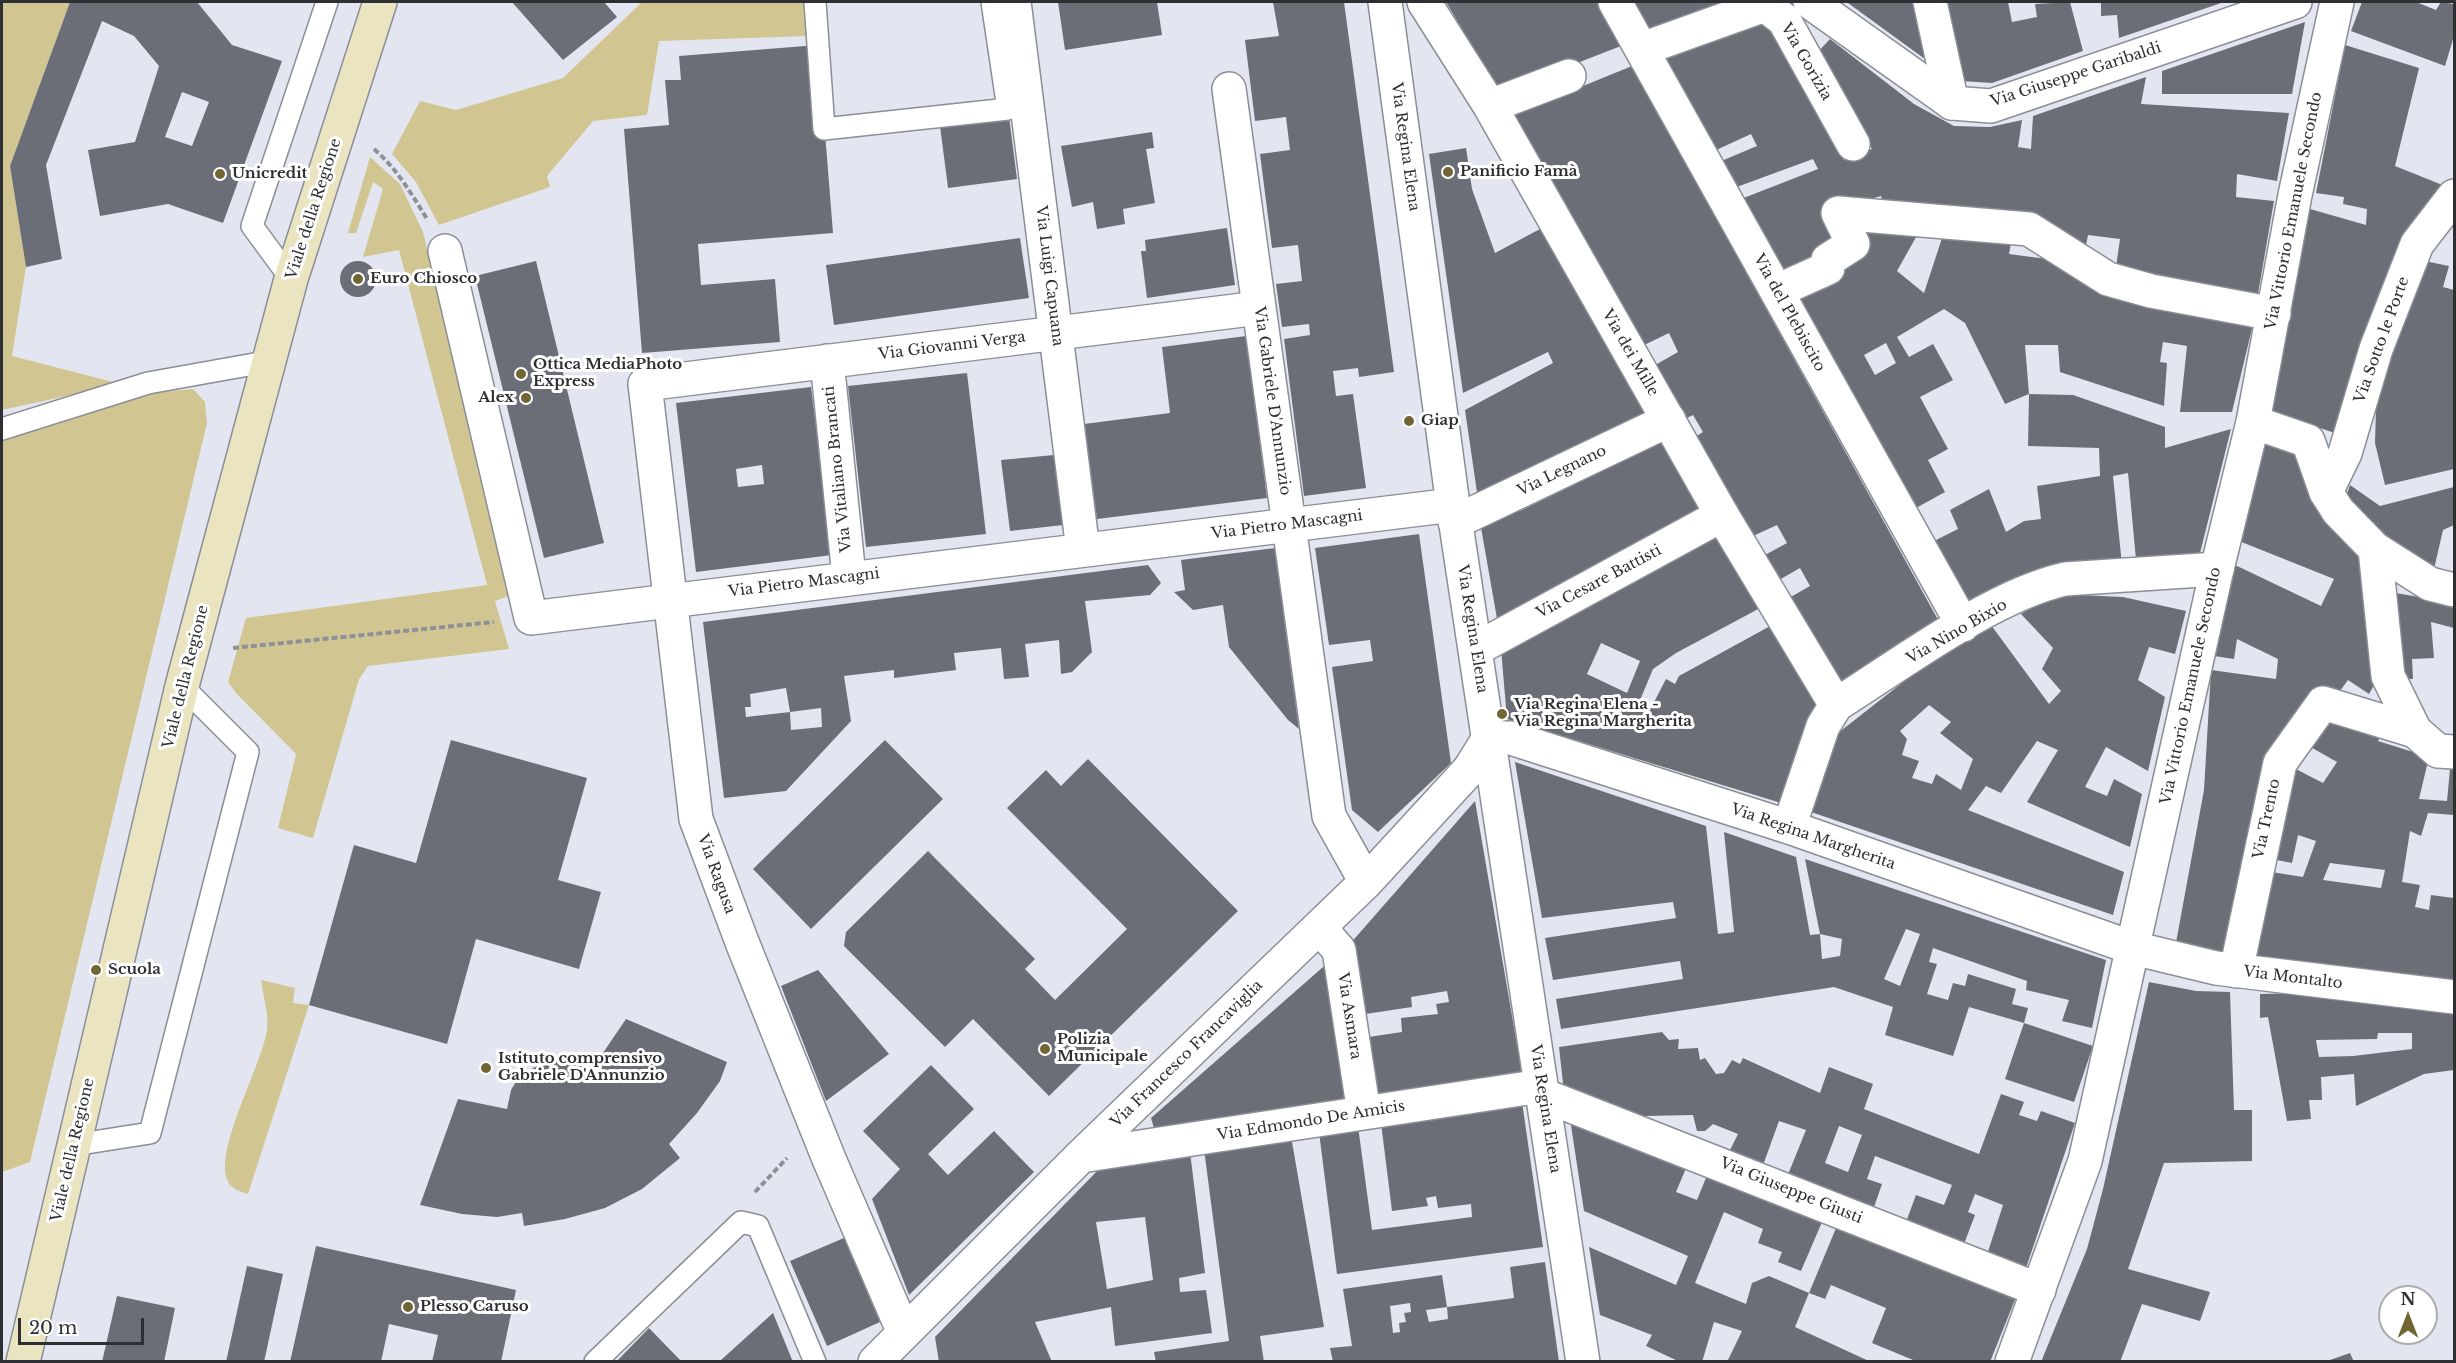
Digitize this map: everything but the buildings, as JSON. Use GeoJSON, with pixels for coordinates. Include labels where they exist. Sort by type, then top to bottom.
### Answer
{"type":"FeatureCollection","features":[{"type":"Feature","properties":{"kind":"main road","name":"Viale della Regione"},"geometry":{"type":"LineString","coordinates":[[23,1362],[182,686],[271,361],[291,279],[380,2]]}},
{"type":"Feature","properties":{"kind":"street","name":"Via Luigi Capuana"},"geometry":{"type":"LineString","coordinates":[[1014,2],[1083,550]]}},
{"type":"Feature","properties":{"kind":"street","name":"Via Regina Elena"},"geometry":{"type":"LineString","coordinates":[[1385,2],[1454,514],[1490,738],[1583,1362]]}},
{"type":"Feature","properties":{"kind":"street","name":"Via dei Mille"},"geometry":{"type":"LineString","coordinates":[[1424,2],[1490,106],[1722,515],[1836,705]]}},
{"type":"Feature","properties":{"kind":"street","name":"Via del Plebiscito"},"geometry":{"type":"LineString","coordinates":[[1615,2],[1963,625]]}},
{"type":"Feature","properties":{"kind":"street"},"geometry":{"type":"LineString","coordinates":[[1810,2],[1952,103]]}},
{"type":"Feature","properties":{"kind":"street"},"geometry":{"type":"LineString","coordinates":[[1930,2],[1952,103]]}},
{"type":"Feature","properties":{"kind":"street","name":"Via Giuseppe Garibaldi"},"geometry":{"type":"LineString","coordinates":[[1952,103],[1991,106],[2295,2]]}},
{"type":"Feature","properties":{"kind":"street","name":"Via Vittorio Emanuele Secondo"},"geometry":{"type":"LineString","coordinates":[[2012,1362],[2085,1161],[2217,569],[2253,422],[2295,195],[2337,2]]}},
{"type":"Feature","properties":{"kind":"street","name":"Via Gorizia"},"geometry":{"type":"LineString","coordinates":[[1642,49],[1765,5],[1784,20],[1853,144]]}},
{"type":"Feature","properties":{"kind":"street"},"geometry":{"type":"LineString","coordinates":[[1490,106],[1569,76]]}},
{"type":"Feature","properties":{"kind":"street","name":"Via Gabriele D'Annunzio"},"geometry":{"type":"LineString","coordinates":[[1229,89],[1329,816],[1366,882]]}},
{"type":"Feature","properties":{"kind":"street","name":"Via Sotto le Porte"},"geometry":{"type":"LineString","coordinates":[[2326,492],[2345,453],[2376,349],[2418,244],[2454,196]]}},
{"type":"Feature","properties":{"kind":"street"},"geometry":{"type":"LineString","coordinates":[[1777,291],[1828,268],[1828,260],[1853,244],[1838,213],[2029,229],[2108,279],[2151,291],[2274,314]]}},
{"type":"Feature","properties":{"kind":"street","name":"Via Pietro Mascagni"},"geometry":{"type":"LineString","coordinates":[[445,251],[531,618],[669,599],[1289,525],[1454,514]]}},
{"type":"Feature","properties":{"kind":"street","name":"Via Giovanni Verga"},"geometry":{"type":"LineString","coordinates":[[645,384],[1259,308]]}},
{"type":"Feature","properties":{"kind":"street","name":"Via Vitaliano Brancati"},"geometry":{"type":"LineString","coordinates":[[826,361],[849,577]]}},
{"type":"Feature","properties":{"kind":"street","name":"Via Ragusa"},"geometry":{"type":"LineString","coordinates":[[645,384],[696,819],[742,942],[904,1333]]}},
{"type":"Feature","properties":{"kind":"street","name":"Via Legnano"},"geometry":{"type":"LineString","coordinates":[[1454,514],[1669,420]]}},
{"type":"Feature","properties":{"kind":"street"},"geometry":{"type":"LineString","coordinates":[[2253,422],[2308,441],[2326,492],[2338,511],[2375,549],[2430,584],[2454,590]]}},
{"type":"Feature","properties":{"kind":"street","name":"Via Cesare Battisti"},"geometry":{"type":"LineString","coordinates":[[1476,649],[1722,515]]}},
{"type":"Feature","properties":{"kind":"street"},"geometry":{"type":"LineString","coordinates":[[2375,549],[2388,676],[2415,731],[2438,751],[2454,752]]}},
{"type":"Feature","properties":{"kind":"street","name":"Via Nino Bixio"},"geometry":{"type":"LineString","coordinates":[[1789,827],[1823,726],[1836,705],[1963,625],[2041,585],[2065,579],[2217,569]]}},
{"type":"Feature","properties":{"kind":"street","name":"Via Trento"},"geometry":{"type":"LineString","coordinates":[[2236,971],[2280,763],[2323,703],[2415,731]]}},
{"type":"Feature","properties":{"kind":"street","name":"Via Francesco Francaviglia"},"geometry":{"type":"LineString","coordinates":[[875,1362],[1081,1156],[1366,882],[1469,770],[1490,738]]}},
{"type":"Feature","properties":{"kind":"street","name":"Via Regina Margherita"},"geometry":{"type":"LineString","coordinates":[[1490,738],[1511,738],[1789,827],[2133,948]]}},
{"type":"Feature","properties":{"kind":"street","name":"Via Asmara"},"geometry":{"type":"LineString","coordinates":[[1319,927],[1339,950],[1364,1113]]}},
{"type":"Feature","properties":{"kind":"street","name":"Via Montalto"},"geometry":{"type":"LineString","coordinates":[[2133,948],[2236,971],[2454,997]]}},
{"type":"Feature","properties":{"kind":"street","name":"Via Edmondo De Amicis"},"geometry":{"type":"LineString","coordinates":[[1081,1156],[1364,1113],[1542,1091]]}},
{"type":"Feature","properties":{"kind":"street","name":"Via Giuseppe Giusti"},"geometry":{"type":"LineString","coordinates":[[1542,1091],[2039,1290]]}},
{"type":"Feature","properties":{"kind":"lane"},"geometry":{"type":"LineString","coordinates":[[291,279],[252,226],[327,2]]}},
{"type":"Feature","properties":{"kind":"lane"},"geometry":{"type":"LineString","coordinates":[[815,2],[824,129],[1008,109],[992,2]]}},
{"type":"Feature","properties":{"kind":"lane"},"geometry":{"type":"LineString","coordinates":[[2,429],[148,383],[271,361]]}},
{"type":"Feature","properties":{"kind":"lane"},"geometry":{"type":"LineString","coordinates":[[74,1144],[150,1133],[248,752],[182,686]]}},
{"type":"Feature","properties":{"kind":"lane"},"geometry":{"type":"LineString","coordinates":[[595,1362],[741,1222],[758,1227],[815,1362]]}},
{"type":"Feature","properties":{"kind":"path"},"geometry":{"type":"LineString","coordinates":[[338,132],[372,148],[388,162],[408,186],[445,251]]}},
{"type":"Feature","properties":{"kind":"path"},"geometry":{"type":"LineString","coordinates":[[192,652],[458,626]]}},
{"type":"Feature","properties":{"kind":"path"},"geometry":{"type":"LineString","coordinates":[[741,1222],[756,1189],[818,1128]]}},
{"type":"Feature","properties":{"kind":"shaded area"},"geometry":{"type":"Polygon","coordinates":[[[2,2],[70,2],[10,166],[26,267],[12,356],[121,384],[2,410],[2,2]]]}},
{"type":"Feature","properties":{"kind":"shaded area"},"geometry":{"type":"Polygon","coordinates":[[[642,2],[804,2],[809,36],[659,41],[647,115],[593,121],[547,176],[550,187],[439,225],[416,182],[392,154],[420,101],[456,110],[563,78],[642,2]]]}},
{"type":"Feature","properties":{"kind":"shaded area"},"geometry":{"type":"Polygon","coordinates":[[[370,157],[400,184],[423,232],[505,579],[511,595],[495,601],[509,649],[368,666],[359,679],[313,838],[278,828],[296,754],[228,682],[246,618],[487,585],[399,250],[363,257],[383,189],[373,182],[356,233],[348,233],[370,157]]]}},
{"type":"Feature","properties":{"kind":"shaded area"},"geometry":{"type":"Polygon","coordinates":[[[193,389],[205,402],[207,423],[30,1162],[2,1172],[2,441],[135,394],[193,389]]]}},
{"type":"Feature","properties":{"kind":"shaded area"},"geometry":{"type":"Polygon","coordinates":[[[261,980],[295,988],[293,1003],[309,1005],[248,1194],[230,1185],[225,1165],[233,1127],[257,1064],[267,1030],[267,1012],[261,980]]]}},
{"type":"Feature","properties":{"kind":"place","name":"Panificio Famà"},"geometry":{"type":"Point","coordinates":[1448,172]}},
{"type":"Feature","properties":{"kind":"place","name":"Unicredit"},"geometry":{"type":"Point","coordinates":[220,174]}},
{"type":"Feature","properties":{"kind":"place","name":"Euro Chiosco"},"geometry":{"type":"Point","coordinates":[358,279]}},
{"type":"Feature","properties":{"kind":"place","name":"Ottica MediaPhoto Express"},"geometry":{"type":"Point","coordinates":[521,374]}},
{"type":"Feature","properties":{"kind":"place","name":"Alex"},"geometry":{"type":"Point","coordinates":[526,398]}},
{"type":"Feature","properties":{"kind":"place","name":"Giap"},"geometry":{"type":"Point","coordinates":[1409,421]}},
{"type":"Feature","properties":{"kind":"place","name":"Via Regina Elena - Via Regina Margherita"},"geometry":{"type":"Point","coordinates":[1502,714]}},
{"type":"Feature","properties":{"kind":"place","name":"Scuola"},"geometry":{"type":"Point","coordinates":[96,970]}},
{"type":"Feature","properties":{"kind":"place","name":"Polizia Municipale"},"geometry":{"type":"Point","coordinates":[1045,1049]}},
{"type":"Feature","properties":{"kind":"place","name":"Istituto comprensivo Gabriele D'Annunzio"},"geometry":{"type":"Point","coordinates":[486,1068]}},
{"type":"Feature","properties":{"kind":"place","name":"Plesso Caruso"},"geometry":{"type":"Point","coordinates":[408,1307]}}]}
